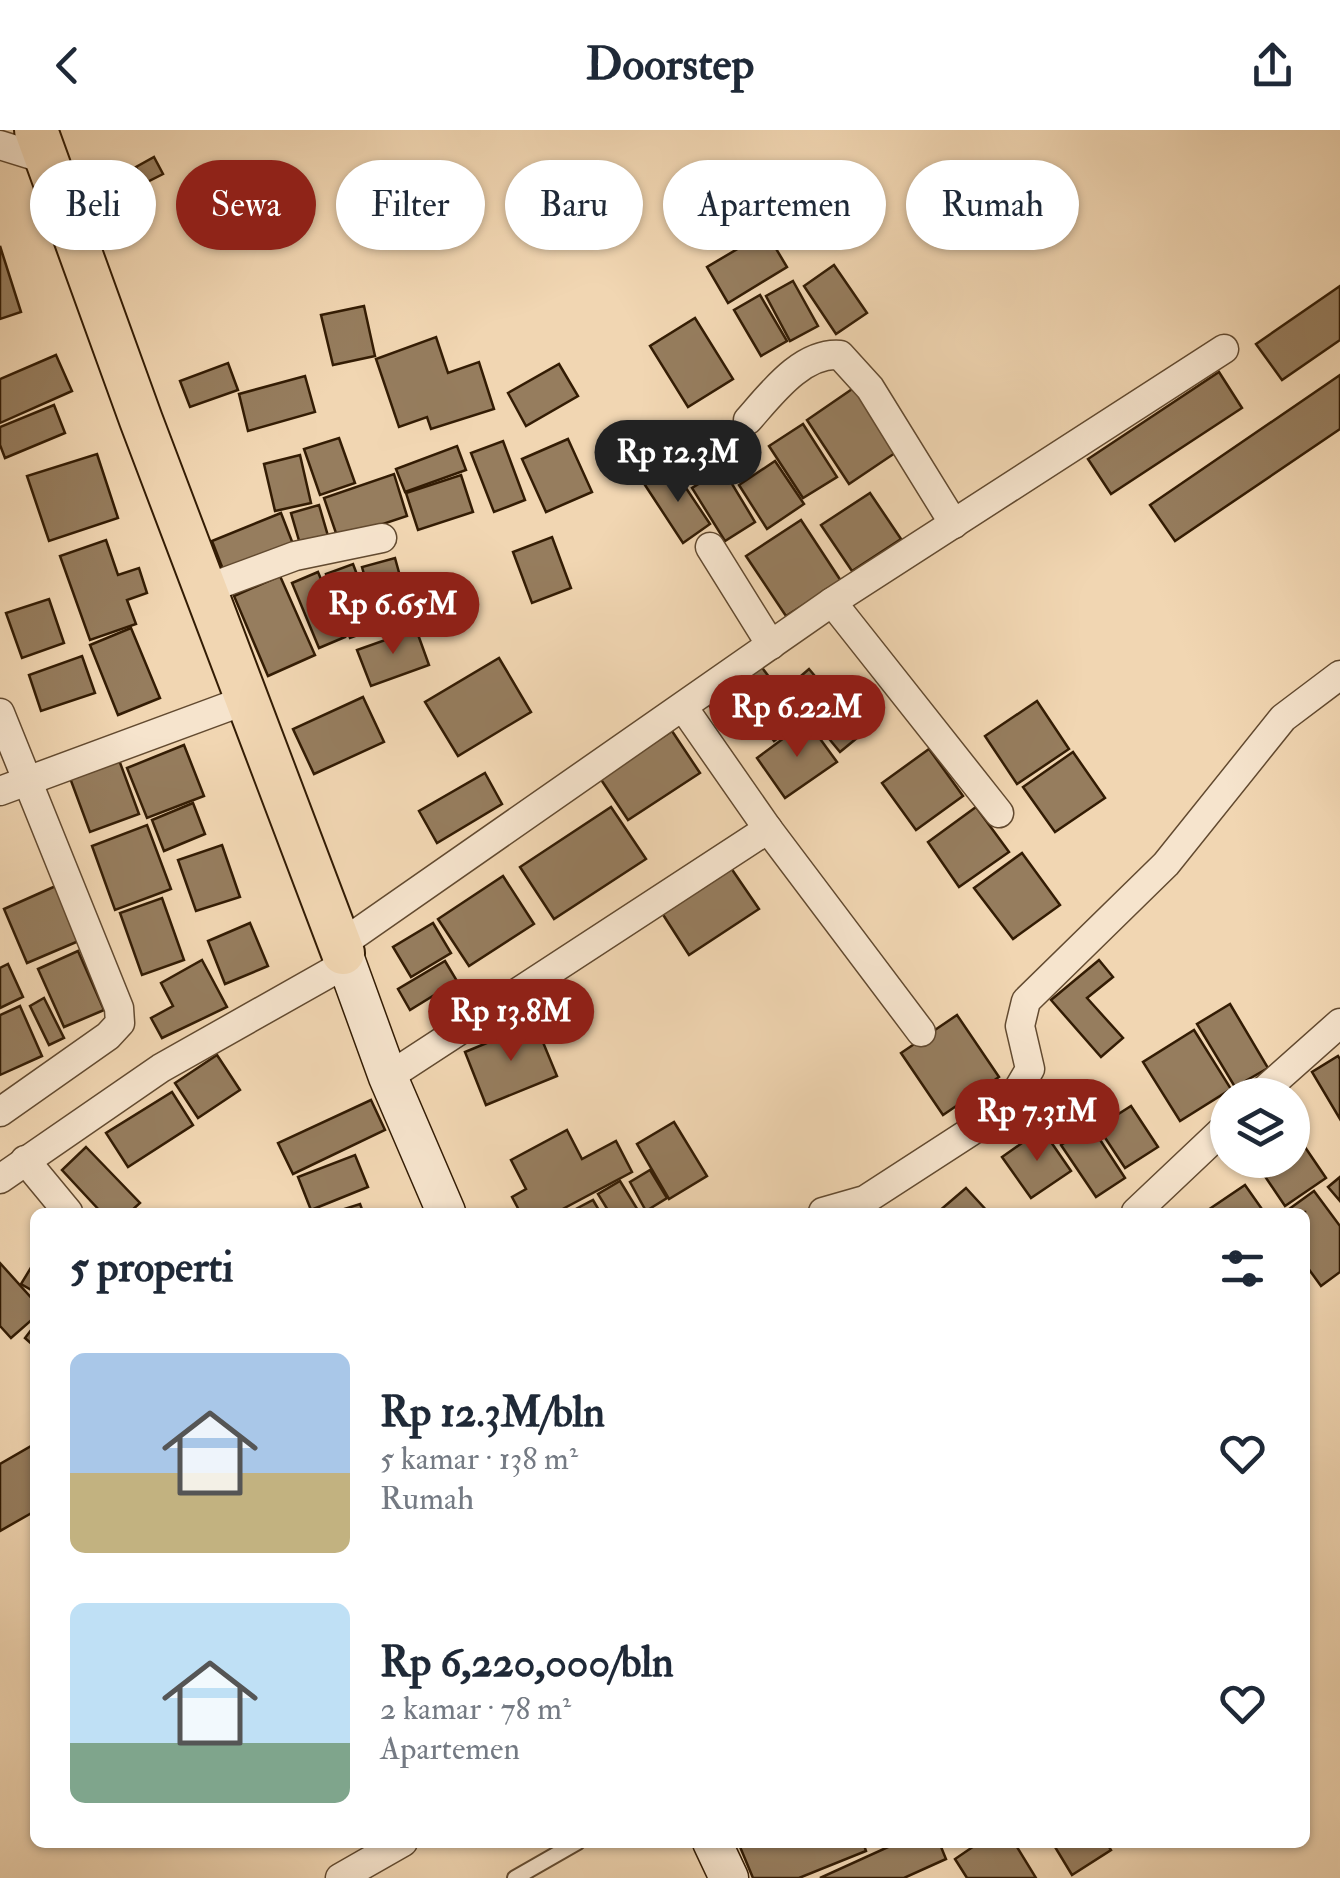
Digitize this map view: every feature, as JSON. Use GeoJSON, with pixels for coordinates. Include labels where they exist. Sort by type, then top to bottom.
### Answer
{"type":"FeatureCollection","features":[{"type":"Feature","properties":{"kind":"main road"},"geometry":{"type":"LineString","coordinates":[[42,145],[388,1077],[444,1208]]}},
{"type":"Feature","properties":{"kind":"main road"},"geometry":{"type":"LineString","coordinates":[[715,1848],[729,1878]]}},
{"type":"Feature","properties":{"kind":"street"},"geometry":{"type":"LineString","coordinates":[[0,145],[42,145]]}},
{"type":"Feature","properties":{"kind":"street"},"geometry":{"type":"LineString","coordinates":[[0,1179],[161,1068],[343,954],[832,602],[1224,349]]}},
{"type":"Feature","properties":{"kind":"street"},"geometry":{"type":"LineString","coordinates":[[748,420],[782,380],[825,354],[840,356],[870,388],[954,524]]}},
{"type":"Feature","properties":{"kind":"street"},"geometry":{"type":"LineString","coordinates":[[206,589],[295,556],[382,538]]}},
{"type":"Feature","properties":{"kind":"street"},"geometry":{"type":"LineString","coordinates":[[710,547],[771,646]]}},
{"type":"Feature","properties":{"kind":"street"},"geometry":{"type":"LineString","coordinates":[[832,602],[999,813]]}},
{"type":"Feature","properties":{"kind":"street"},"geometry":{"type":"LineString","coordinates":[[837,1208],[865,1200],[1008,1108],[1030,1069],[1020,1026],[1026,1001],[1166,864],[1283,718],[1340,675]]}},
{"type":"Feature","properties":{"kind":"street"},"geometry":{"type":"LineString","coordinates":[[0,790],[249,699]]}},
{"type":"Feature","properties":{"kind":"street"},"geometry":{"type":"LineString","coordinates":[[684,707],[768,829],[921,1032]]}},
{"type":"Feature","properties":{"kind":"street"},"geometry":{"type":"LineString","coordinates":[[0,712],[119,1008],[120,1023],[108,1036],[0,1112]]}},
{"type":"Feature","properties":{"kind":"street"},"geometry":{"type":"LineString","coordinates":[[388,1077],[768,829]]}},
{"type":"Feature","properties":{"kind":"street"},"geometry":{"type":"LineString","coordinates":[[1277,1078],[1340,1023]]}},
{"type":"Feature","properties":{"kind":"street"},"geometry":{"type":"LineString","coordinates":[[1140,1208],[1210,1142]]}},
{"type":"Feature","properties":{"kind":"street"},"geometry":{"type":"LineString","coordinates":[[25,1160],[65,1208]]}},
{"type":"Feature","properties":{"kind":"street"},"geometry":{"type":"LineString","coordinates":[[340,1878],[392,1848]]}},
{"type":"Feature","properties":{"kind":"lane"},"geometry":{"type":"LineString","coordinates":[[516,1878],[568,1848]]}},
{"type":"Feature","properties":{"kind":"building"},"geometry":{"type":"Polygon","coordinates":[[[0,246],[21,312],[0,319],[0,246]]]}},
{"type":"Feature","properties":{"kind":"building"},"geometry":{"type":"Polygon","coordinates":[[[736,250],[777,250],[787,267],[728,303],[707,267],[736,250]]]}},
{"type":"Feature","properties":{"kind":"building"},"geometry":{"type":"Polygon","coordinates":[[[834,265],[867,313],[836,334],[804,286],[834,265]]]}},
{"type":"Feature","properties":{"kind":"building"},"geometry":{"type":"Polygon","coordinates":[[[793,281],[818,326],[790,341],[766,296],[793,281]]]}},
{"type":"Feature","properties":{"kind":"building"},"geometry":{"type":"Polygon","coordinates":[[[1340,286],[1340,340],[1282,380],[1256,344],[1340,286]]]}},
{"type":"Feature","properties":{"kind":"building"},"geometry":{"type":"Polygon","coordinates":[[[760,295],[787,341],[761,356],[734,310],[760,295]]]}},
{"type":"Feature","properties":{"kind":"building"},"geometry":{"type":"Polygon","coordinates":[[[364,306],[375,356],[333,365],[321,315],[364,306]]]}},
{"type":"Feature","properties":{"kind":"building"},"geometry":{"type":"Polygon","coordinates":[[[695,318],[733,379],[688,407],[650,346],[695,318]]]}},
{"type":"Feature","properties":{"kind":"building"},"geometry":{"type":"Polygon","coordinates":[[[436,337],[448,373],[479,362],[494,409],[431,429],[427,417],[399,427],[376,359],[436,337]]]}},
{"type":"Feature","properties":{"kind":"building"},"geometry":{"type":"Polygon","coordinates":[[[56,355],[72,391],[0,423],[0,379],[56,355]]]}},
{"type":"Feature","properties":{"kind":"building"},"geometry":{"type":"Polygon","coordinates":[[[228,363],[238,390],[190,407],[180,381],[228,363]]]}},
{"type":"Feature","properties":{"kind":"building"},"geometry":{"type":"Polygon","coordinates":[[[559,364],[578,396],[526,426],[508,393],[559,364]]]}},
{"type":"Feature","properties":{"kind":"building"},"geometry":{"type":"Polygon","coordinates":[[[1219,372],[1242,408],[1111,494],[1088,459],[1219,372]]]}},
{"type":"Feature","properties":{"kind":"building"},"geometry":{"type":"Polygon","coordinates":[[[1340,375],[1340,429],[1175,541],[1150,505],[1340,375]]]}},
{"type":"Feature","properties":{"kind":"building"},"geometry":{"type":"Polygon","coordinates":[[[305,376],[315,412],[248,431],[239,394],[305,376]]]}},
{"type":"Feature","properties":{"kind":"building"},"geometry":{"type":"Polygon","coordinates":[[[858,385],[901,449],[849,484],[807,420],[858,385]]]}},
{"type":"Feature","properties":{"kind":"building"},"geometry":{"type":"Polygon","coordinates":[[[54,405],[65,433],[5,458],[0,427],[54,405]]]}},
{"type":"Feature","properties":{"kind":"building"},"geometry":{"type":"Polygon","coordinates":[[[803,424],[837,477],[803,498],[769,446],[803,424]]]}},
{"type":"Feature","properties":{"kind":"building"},"geometry":{"type":"Polygon","coordinates":[[[339,438],[355,483],[320,495],[304,449],[339,438]]]}},
{"type":"Feature","properties":{"kind":"building"},"geometry":{"type":"Polygon","coordinates":[[[568,439],[592,492],[546,512],[522,459],[568,439]]]}},
{"type":"Feature","properties":{"kind":"building"},"geometry":{"type":"Polygon","coordinates":[[[503,441],[525,500],[494,512],[471,453],[503,441]]]}},
{"type":"Feature","properties":{"kind":"building"},"geometry":{"type":"Polygon","coordinates":[[[457,446],[466,470],[405,492],[396,469],[457,446]]]}},
{"type":"Feature","properties":{"kind":"building"},"geometry":{"type":"Polygon","coordinates":[[[97,454],[118,518],[49,541],[27,476],[97,454]]]}},
{"type":"Feature","properties":{"kind":"building"},"geometry":{"type":"Polygon","coordinates":[[[300,455],[311,503],[275,511],[264,464],[300,455]]]}},
{"type":"Feature","properties":{"kind":"building"},"geometry":{"type":"Polygon","coordinates":[[[775,461],[804,504],[767,529],[739,485],[775,461]]]}},
{"type":"Feature","properties":{"kind":"building"},"geometry":{"type":"Polygon","coordinates":[[[672,467],[710,524],[683,543],[645,485],[672,467]]]}},
{"type":"Feature","properties":{"kind":"building"},"geometry":{"type":"Polygon","coordinates":[[[723,469],[755,522],[725,541],[692,488],[723,469]]]}},
{"type":"Feature","properties":{"kind":"building"},"geometry":{"type":"Polygon","coordinates":[[[394,474],[407,516],[338,539],[324,498],[394,474]]]}},
{"type":"Feature","properties":{"kind":"building"},"geometry":{"type":"Polygon","coordinates":[[[461,475],[473,512],[418,530],[406,493],[461,475]]]}},
{"type":"Feature","properties":{"kind":"building"},"geometry":{"type":"Polygon","coordinates":[[[870,493],[901,539],[852,571],[821,525],[870,493]]]}},
{"type":"Feature","properties":{"kind":"building"},"geometry":{"type":"Polygon","coordinates":[[[319,505],[328,536],[300,544],[291,513],[319,505]]]}},
{"type":"Feature","properties":{"kind":"building"},"geometry":{"type":"Polygon","coordinates":[[[281,513],[293,544],[224,572],[212,541],[281,513]]]}},
{"type":"Feature","properties":{"kind":"building"},"geometry":{"type":"Polygon","coordinates":[[[801,520],[841,581],[786,616],[746,556],[801,520]]]}},
{"type":"Feature","properties":{"kind":"building"},"geometry":{"type":"Polygon","coordinates":[[[552,537],[571,588],[532,603],[513,552],[552,537]]]}},
{"type":"Feature","properties":{"kind":"building"},"geometry":{"type":"Polygon","coordinates":[[[106,540],[118,575],[139,568],[147,593],[127,600],[136,624],[90,640],[60,556],[106,540]]]}},
{"type":"Feature","properties":{"kind":"building"},"geometry":{"type":"Polygon","coordinates":[[[395,558],[411,616],[378,624],[362,567],[395,558]]]}},
{"type":"Feature","properties":{"kind":"building"},"geometry":{"type":"Polygon","coordinates":[[[353,564],[377,628],[350,638],[326,574],[353,564]]]}},
{"type":"Feature","properties":{"kind":"building"},"geometry":{"type":"Polygon","coordinates":[[[318,572],[345,637],[319,648],[292,583],[318,572]]]}},
{"type":"Feature","properties":{"kind":"building"},"geometry":{"type":"Polygon","coordinates":[[[280,576],[315,655],[268,676],[234,596],[280,576]]]}},
{"type":"Feature","properties":{"kind":"building"},"geometry":{"type":"Polygon","coordinates":[[[49,599],[64,643],[22,658],[6,613],[49,599]]]}},
{"type":"Feature","properties":{"kind":"building"},"geometry":{"type":"Polygon","coordinates":[[[131,628],[160,698],[118,715],[90,645],[131,628]]]}},
{"type":"Feature","properties":{"kind":"building"},"geometry":{"type":"Polygon","coordinates":[[[416,629],[429,665],[371,686],[357,650],[416,629]]]}},
{"type":"Feature","properties":{"kind":"building"},"geometry":{"type":"Polygon","coordinates":[[[82,656],[95,693],[41,711],[29,675],[82,656]]]}},
{"type":"Feature","properties":{"kind":"building"},"geometry":{"type":"Polygon","coordinates":[[[499,658],[531,712],[458,756],[425,702],[499,658]]]}},
{"type":"Feature","properties":{"kind":"building"},"geometry":{"type":"Polygon","coordinates":[[[760,665],[782,694],[730,733],[708,704],[760,665]]]}},
{"type":"Feature","properties":{"kind":"building"},"geometry":{"type":"Polygon","coordinates":[[[809,669],[863,733],[840,752],[787,688],[809,669]]]}},
{"type":"Feature","properties":{"kind":"building"},"geometry":{"type":"Polygon","coordinates":[[[784,696],[802,721],[774,741],[756,717],[784,696]]]}},
{"type":"Feature","properties":{"kind":"building"},"geometry":{"type":"Polygon","coordinates":[[[363,697],[384,742],[314,774],[293,729],[363,697]]]}},
{"type":"Feature","properties":{"kind":"building"},"geometry":{"type":"Polygon","coordinates":[[[1037,701],[1069,749],[1017,784],[985,736],[1037,701]]]}},
{"type":"Feature","properties":{"kind":"building"},"geometry":{"type":"Polygon","coordinates":[[[807,721],[837,762],[785,798],[757,758],[807,721]]]}},
{"type":"Feature","properties":{"kind":"building"},"geometry":{"type":"Polygon","coordinates":[[[672,731],[700,773],[628,820],[600,778],[672,731]]]}},
{"type":"Feature","properties":{"kind":"building"},"geometry":{"type":"Polygon","coordinates":[[[184,745],[204,796],[147,818],[127,768],[184,745]]]}},
{"type":"Feature","properties":{"kind":"building"},"geometry":{"type":"Polygon","coordinates":[[[929,749],[963,796],[916,830],[882,783],[929,749]]]}},
{"type":"Feature","properties":{"kind":"building"},"geometry":{"type":"Polygon","coordinates":[[[1073,752],[1105,798],[1055,832],[1023,787],[1073,752]]]}},
{"type":"Feature","properties":{"kind":"building"},"geometry":{"type":"Polygon","coordinates":[[[119,760],[139,814],[90,832],[70,778],[119,760]]]}},
{"type":"Feature","properties":{"kind":"building"},"geometry":{"type":"Polygon","coordinates":[[[485,773],[502,804],[437,843],[419,811],[485,773]]]}},
{"type":"Feature","properties":{"kind":"building"},"geometry":{"type":"Polygon","coordinates":[[[193,803],[205,834],[164,851],[152,820],[193,803]]]}},
{"type":"Feature","properties":{"kind":"building"},"geometry":{"type":"Polygon","coordinates":[[[611,807],[646,859],[554,919],[520,867],[611,807]]]}},
{"type":"Feature","properties":{"kind":"building"},"geometry":{"type":"Polygon","coordinates":[[[976,807],[1009,852],[959,887],[928,842],[976,807]]]}},
{"type":"Feature","properties":{"kind":"building"},"geometry":{"type":"Polygon","coordinates":[[[147,825],[171,889],[115,910],[92,846],[147,825]]]}},
{"type":"Feature","properties":{"kind":"building"},"geometry":{"type":"Polygon","coordinates":[[[222,845],[240,897],[196,911],[178,860],[222,845]]]}},
{"type":"Feature","properties":{"kind":"building"},"geometry":{"type":"Polygon","coordinates":[[[1022,853],[1060,905],[1013,939],[974,888],[1022,853]]]}},
{"type":"Feature","properties":{"kind":"building"},"geometry":{"type":"Polygon","coordinates":[[[731,868],[759,909],[689,955],[662,913],[731,868]]]}},
{"type":"Feature","properties":{"kind":"building"},"geometry":{"type":"Polygon","coordinates":[[[503,876],[534,924],[469,966],[438,919],[503,876]]]}},
{"type":"Feature","properties":{"kind":"building"},"geometry":{"type":"Polygon","coordinates":[[[58,885],[81,940],[27,963],[4,909],[58,885]]]}},
{"type":"Feature","properties":{"kind":"building"},"geometry":{"type":"Polygon","coordinates":[[[162,898],[184,960],[142,975],[120,913],[162,898]]]}},
{"type":"Feature","properties":{"kind":"building"},"geometry":{"type":"Polygon","coordinates":[[[250,923],[268,966],[225,984],[208,941],[250,923]]]}},
{"type":"Feature","properties":{"kind":"building"},"geometry":{"type":"Polygon","coordinates":[[[433,923],[451,953],[411,977],[393,947],[433,923]]]}},
{"type":"Feature","properties":{"kind":"building"},"geometry":{"type":"Polygon","coordinates":[[[78,951],[104,1010],[64,1027],[38,969],[78,951]]]}},
{"type":"Feature","properties":{"kind":"building"},"geometry":{"type":"Polygon","coordinates":[[[202,960],[227,1007],[162,1038],[151,1018],[173,1006],[161,983],[202,960]]]}},
{"type":"Feature","properties":{"kind":"building"},"geometry":{"type":"Polygon","coordinates":[[[1099,960],[1113,977],[1087,998],[1123,1038],[1101,1057],[1051,1000],[1099,960]]]}},
{"type":"Feature","properties":{"kind":"building"},"geometry":{"type":"Polygon","coordinates":[[[445,961],[457,981],[410,1010],[398,989],[445,961]]]}},
{"type":"Feature","properties":{"kind":"building"},"geometry":{"type":"Polygon","coordinates":[[[8,964],[23,997],[0,1008],[0,968],[8,964]]]}},
{"type":"Feature","properties":{"kind":"building"},"geometry":{"type":"Polygon","coordinates":[[[44,998],[64,1038],[49,1045],[30,1006],[44,998]]]}},
{"type":"Feature","properties":{"kind":"building"},"geometry":{"type":"Polygon","coordinates":[[[1230,1004],[1268,1068],[1251,1078],[1230,1078],[1197,1024],[1230,1004]]]}},
{"type":"Feature","properties":{"kind":"building"},"geometry":{"type":"Polygon","coordinates":[[[20,1006],[42,1056],[0,1075],[0,1015],[20,1006]]]}},
{"type":"Feature","properties":{"kind":"building"},"geometry":{"type":"Polygon","coordinates":[[[957,1015],[999,1077],[943,1115],[901,1053],[957,1015]]]}},
{"type":"Feature","properties":{"kind":"building"},"geometry":{"type":"Polygon","coordinates":[[[535,1023],[557,1076],[486,1105],[465,1052],[535,1023]]]}},
{"type":"Feature","properties":{"kind":"building"},"geometry":{"type":"Polygon","coordinates":[[[1194,1030],[1224,1078],[1210,1078],[1210,1102],[1180,1121],[1143,1062],[1194,1030]]]}},
{"type":"Feature","properties":{"kind":"building"},"geometry":{"type":"Polygon","coordinates":[[[217,1055],[240,1090],[198,1118],[175,1083],[217,1055]]]}},
{"type":"Feature","properties":{"kind":"building"},"geometry":{"type":"Polygon","coordinates":[[[1338,1056],[1340,1059],[1340,1119],[1312,1072],[1338,1056]]]}},
{"type":"Feature","properties":{"kind":"building"},"geometry":{"type":"Polygon","coordinates":[[[172,1092],[193,1125],[128,1167],[106,1133],[172,1092]]]}},
{"type":"Feature","properties":{"kind":"building"},"geometry":{"type":"Polygon","coordinates":[[[371,1100],[385,1130],[293,1174],[278,1143],[371,1100]]]}},
{"type":"Feature","properties":{"kind":"building"},"geometry":{"type":"Polygon","coordinates":[[[1131,1106],[1158,1147],[1125,1168],[1098,1127],[1131,1106]]]}},
{"type":"Feature","properties":{"kind":"building"},"geometry":{"type":"Polygon","coordinates":[[[674,1122],[707,1176],[669,1199],[637,1144],[674,1122]]]}},
{"type":"Feature","properties":{"kind":"building"},"geometry":{"type":"Polygon","coordinates":[[[1091,1126],[1125,1178],[1096,1197],[1061,1145],[1091,1126]]]}},
{"type":"Feature","properties":{"kind":"building"},"geometry":{"type":"Polygon","coordinates":[[[1042,1129],[1071,1171],[1031,1198],[1002,1157],[1042,1129]]]}},
{"type":"Feature","properties":{"kind":"building"},"geometry":{"type":"Polygon","coordinates":[[[567,1130],[582,1159],[616,1141],[632,1172],[564,1208],[518,1208],[512,1197],[526,1189],[511,1160],[567,1130]]]}},
{"type":"Feature","properties":{"kind":"building"},"geometry":{"type":"Polygon","coordinates":[[[86,1147],[140,1203],[134,1208],[97,1208],[62,1170],[86,1147]]]}},
{"type":"Feature","properties":{"kind":"building"},"geometry":{"type":"Polygon","coordinates":[[[1310,1154],[1326,1178],[1285,1206],[1266,1178],[1310,1178],[1310,1154]]]}},
{"type":"Feature","properties":{"kind":"building"},"geometry":{"type":"Polygon","coordinates":[[[355,1155],[368,1187],[310,1208],[298,1177],[355,1155]]]}},
{"type":"Feature","properties":{"kind":"building"},"geometry":{"type":"Polygon","coordinates":[[[650,1170],[667,1198],[644,1208],[630,1182],[650,1170]]]}},
{"type":"Feature","properties":{"kind":"building"},"geometry":{"type":"Polygon","coordinates":[[[1340,1177],[1340,1201],[1328,1187],[1340,1177]]]}},
{"type":"Feature","properties":{"kind":"building"},"geometry":{"type":"Polygon","coordinates":[[[620,1181],[637,1208],[607,1208],[598,1194],[620,1181]]]}},
{"type":"Feature","properties":{"kind":"building"},"geometry":{"type":"Polygon","coordinates":[[[1245,1185],[1261,1208],[1211,1208],[1245,1185]]]}},
{"type":"Feature","properties":{"kind":"building"},"geometry":{"type":"Polygon","coordinates":[[[966,1188],[984,1208],[943,1208],[966,1188]]]}},
{"type":"Feature","properties":{"kind":"building"},"geometry":{"type":"Polygon","coordinates":[[[1314,1191],[1340,1226],[1340,1272],[1321,1286],[1310,1271],[1310,1208],[1291,1208],[1314,1191]]]}},
{"type":"Feature","properties":{"kind":"building"},"geometry":{"type":"Polygon","coordinates":[[[593,1200],[598,1208],[578,1208],[593,1200]]]}},
{"type":"Feature","properties":{"kind":"building"},"geometry":{"type":"Polygon","coordinates":[[[0,1263],[30,1296],[30,1321],[11,1338],[0,1326],[0,1263]]]}},
{"type":"Feature","properties":{"kind":"building"},"geometry":{"type":"Polygon","coordinates":[[[30,1269],[30,1289],[21,1284],[30,1269]]]}},
{"type":"Feature","properties":{"kind":"building"},"geometry":{"type":"Polygon","coordinates":[[[30,1447],[30,1514],[0,1531],[0,1464],[30,1447]]]}},
{"type":"Feature","properties":{"kind":"building"},"geometry":{"type":"Polygon","coordinates":[[[740,1848],[866,1851],[799,1878],[753,1878],[740,1848]]]}},
{"type":"Feature","properties":{"kind":"building"},"geometry":{"type":"Polygon","coordinates":[[[886,1848],[941,1848],[946,1859],[904,1878],[820,1878],[886,1848]]]}},
{"type":"Feature","properties":{"kind":"building"},"geometry":{"type":"Polygon","coordinates":[[[971,1848],[1018,1848],[1036,1878],[967,1878],[955,1859],[971,1848]]]}},
{"type":"Feature","properties":{"kind":"building"},"geometry":{"type":"Polygon","coordinates":[[[1056,1848],[1110,1848],[1111,1850],[1072,1875],[1056,1848]]]}}]}
